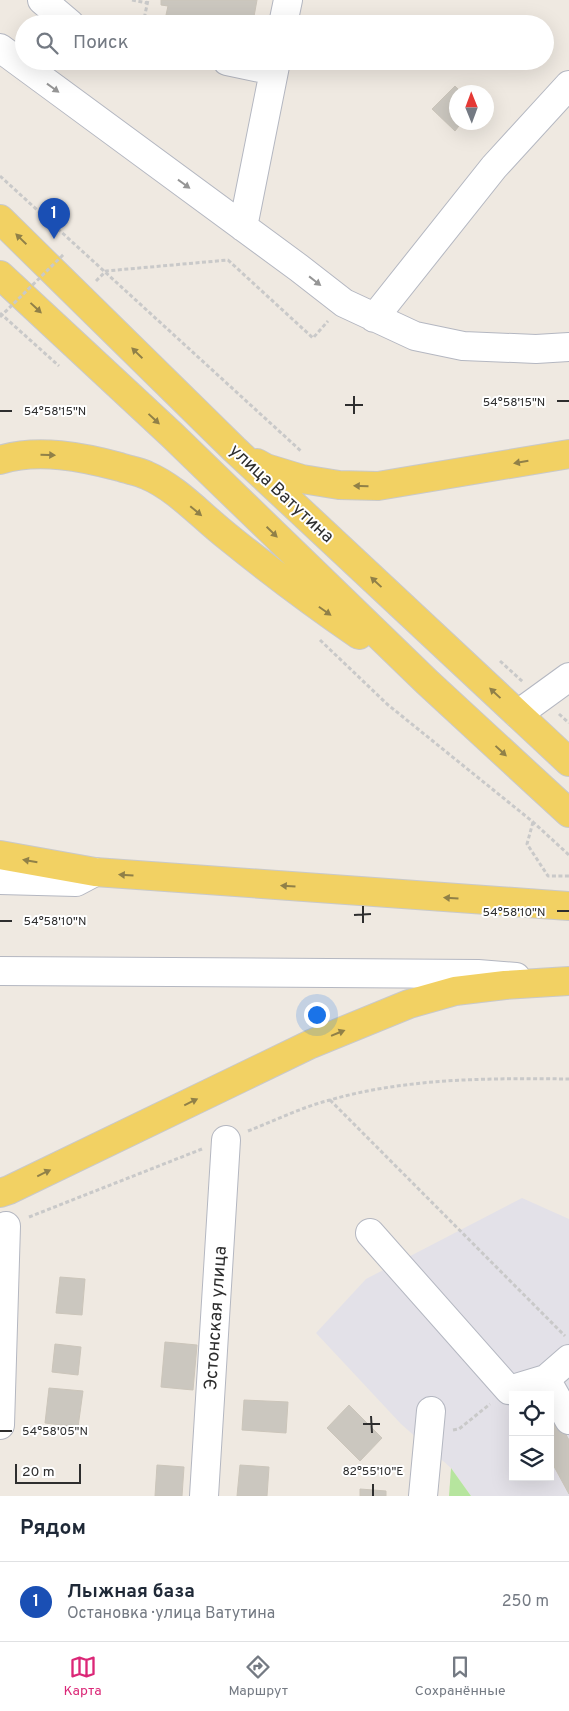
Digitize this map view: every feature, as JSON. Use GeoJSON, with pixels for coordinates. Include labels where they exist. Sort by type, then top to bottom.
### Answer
{"type":"FeatureCollection","features":[{"type":"Feature","properties":{"kind":"main road","name":"улица Ватутина"},"geometry":{"type":"LineString","coordinates":[[0,219],[234,449],[569,762]]}},
{"type":"Feature","properties":{"kind":"main road","name":"улица Ватутина"},"geometry":{"type":"LineString","coordinates":[[0,275],[172,435],[427,682],[569,813]]}},
{"type":"Feature","properties":{"kind":"main road"},"geometry":{"type":"LineString","coordinates":[[234,449],[266,468],[302,479],[339,485],[378,486],[569,454]]}},
{"type":"Feature","properties":{"kind":"main road"},"geometry":{"type":"LineString","coordinates":[[0,460],[12,456],[47,454],[90,459],[145,474],[167,486],[228,537],[310,601],[427,682]]}},
{"type":"Feature","properties":{"kind":"main road"},"geometry":{"type":"LineString","coordinates":[[0,855],[95,872],[569,906]]}},
{"type":"Feature","properties":{"kind":"main road"},"geometry":{"type":"LineString","coordinates":[[0,1193],[311,1044],[409,1004],[455,991],[505,985],[569,981]]}},
{"type":"Feature","properties":{"kind":"street"},"geometry":{"type":"LineString","coordinates":[[42,0],[60,15]]}},
{"type":"Feature","properties":{"kind":"street"},"geometry":{"type":"LineString","coordinates":[[286,15],[288,0]]}},
{"type":"Feature","properties":{"kind":"street"},"geometry":{"type":"LineString","coordinates":[[0,48],[15,59]]}},
{"type":"Feature","properties":{"kind":"street"},"geometry":{"type":"LineString","coordinates":[[30,70],[344,303],[416,336],[463,346],[536,349],[569,347]]}},
{"type":"Feature","properties":{"kind":"street"},"geometry":{"type":"LineString","coordinates":[[243,227],[274,70]]}},
{"type":"Feature","properties":{"kind":"street"},"geometry":{"type":"LineString","coordinates":[[374,318],[494,167],[569,85]]}},
{"type":"Feature","properties":{"kind":"street"},"geometry":{"type":"LineString","coordinates":[[518,714],[569,677]]}},
{"type":"Feature","properties":{"kind":"street"},"geometry":{"type":"LineString","coordinates":[[0,880],[76,882],[95,872]]}},
{"type":"Feature","properties":{"kind":"street"},"geometry":{"type":"LineString","coordinates":[[0,971],[478,974],[569,981]]}},
{"type":"Feature","properties":{"kind":"street","name":"Эстонская улица"},"geometry":{"type":"LineString","coordinates":[[204,1496],[226,1140]]}},
{"type":"Feature","properties":{"kind":"street"},"geometry":{"type":"LineString","coordinates":[[0,1425],[6,1226]]}},
{"type":"Feature","properties":{"kind":"street"},"geometry":{"type":"LineString","coordinates":[[370,1233],[509,1390],[546,1378],[569,1359]]}},
{"type":"Feature","properties":{"kind":"street"},"geometry":{"type":"LineString","coordinates":[[546,1378],[569,1420]]}},
{"type":"Feature","properties":{"kind":"street"},"geometry":{"type":"LineString","coordinates":[[423,1496],[430,1423]]}},
{"type":"Feature","properties":{"kind":"path"},"geometry":{"type":"LineString","coordinates":[[132,0],[148,1],[145,15]]}},
{"type":"Feature","properties":{"kind":"path"},"geometry":{"type":"LineString","coordinates":[[0,317],[64,254]]}},
{"type":"Feature","properties":{"kind":"path"},"geometry":{"type":"LineString","coordinates":[[92,284],[106,271],[228,260],[313,338],[344,303]]}},
{"type":"Feature","properties":{"kind":"path"},"geometry":{"type":"LineString","coordinates":[[0,313],[66,373]]}},
{"type":"Feature","properties":{"kind":"path"},"geometry":{"type":"LineString","coordinates":[[533,822],[527,844],[548,876],[569,876]]}},
{"type":"Feature","properties":{"kind":"path"},"geometry":{"type":"LineString","coordinates":[[6,1226],[329,1100],[404,1084],[506,1078],[569,1079]]}},
{"type":"Feature","properties":{"kind":"path"},"geometry":{"type":"LineString","coordinates":[[329,1100],[569,1340]]}},
{"type":"Feature","properties":{"kind":"path"},"geometry":{"type":"LineString","coordinates":[[430,1423],[460,1429],[509,1390]]}},
{"type":"Feature","properties":{"kind":"shaded area"},"geometry":{"type":"Polygon","coordinates":[[[522,1198],[569,1219],[569,1496],[471,1496],[451,1468],[401,1424],[316,1333],[366,1279],[522,1198]]]}},
{"type":"Feature","properties":{"kind":"green space"},"geometry":{"type":"Polygon","coordinates":[[[451,1468],[471,1496],[449,1496],[451,1468]]]}},
{"type":"Feature","properties":{"kind":"building"},"geometry":{"type":"Polygon","coordinates":[[[161,0],[257,0],[254,15],[166,15],[168,6],[161,5],[161,0]]]}},
{"type":"Feature","properties":{"kind":"building"},"geometry":{"type":"Polygon","coordinates":[[[449,92],[449,125],[432,109],[449,92]]]}},
{"type":"Feature","properties":{"kind":"building"},"geometry":{"type":"Polygon","coordinates":[[[60,1277],[85,1279],[82,1315],[56,1313],[60,1277]]]}},
{"type":"Feature","properties":{"kind":"building"},"geometry":{"type":"Polygon","coordinates":[[[165,1342],[197,1345],[193,1390],[161,1387],[165,1342]]]}},
{"type":"Feature","properties":{"kind":"building"},"geometry":{"type":"Polygon","coordinates":[[[55,1344],[81,1347],[78,1375],[52,1372],[55,1344]]]}},
{"type":"Feature","properties":{"kind":"building"},"geometry":{"type":"Polygon","coordinates":[[[49,1388],[83,1391],[78,1427],[45,1423],[49,1388]]]}},
{"type":"Feature","properties":{"kind":"building"},"geometry":{"type":"Polygon","coordinates":[[[244,1400],[288,1402],[286,1433],[242,1430],[244,1400]]]}},
{"type":"Feature","properties":{"kind":"building"},"geometry":{"type":"Polygon","coordinates":[[[349,1405],[382,1438],[360,1461],[327,1428],[349,1405]]]}},
{"type":"Feature","properties":{"kind":"building"},"geometry":{"type":"Polygon","coordinates":[[[554,1413],[569,1440],[569,1494],[554,1466],[554,1413]]]}},
{"type":"Feature","properties":{"kind":"building"},"geometry":{"type":"Polygon","coordinates":[[[157,1465],[184,1467],[182,1496],[155,1496],[157,1465]]]}},
{"type":"Feature","properties":{"kind":"building"},"geometry":{"type":"Polygon","coordinates":[[[240,1465],[269,1467],[267,1496],[237,1496],[240,1465]]]}},
{"type":"Feature","properties":{"kind":"building"},"geometry":{"type":"Polygon","coordinates":[[[360,1489],[386,1491],[386,1496],[360,1496],[360,1489]]]}},
{"type":"Feature","properties":{"kind":"place","name":"Лыжная база"},"geometry":{"type":"Point","coordinates":[54,239]}}]}
